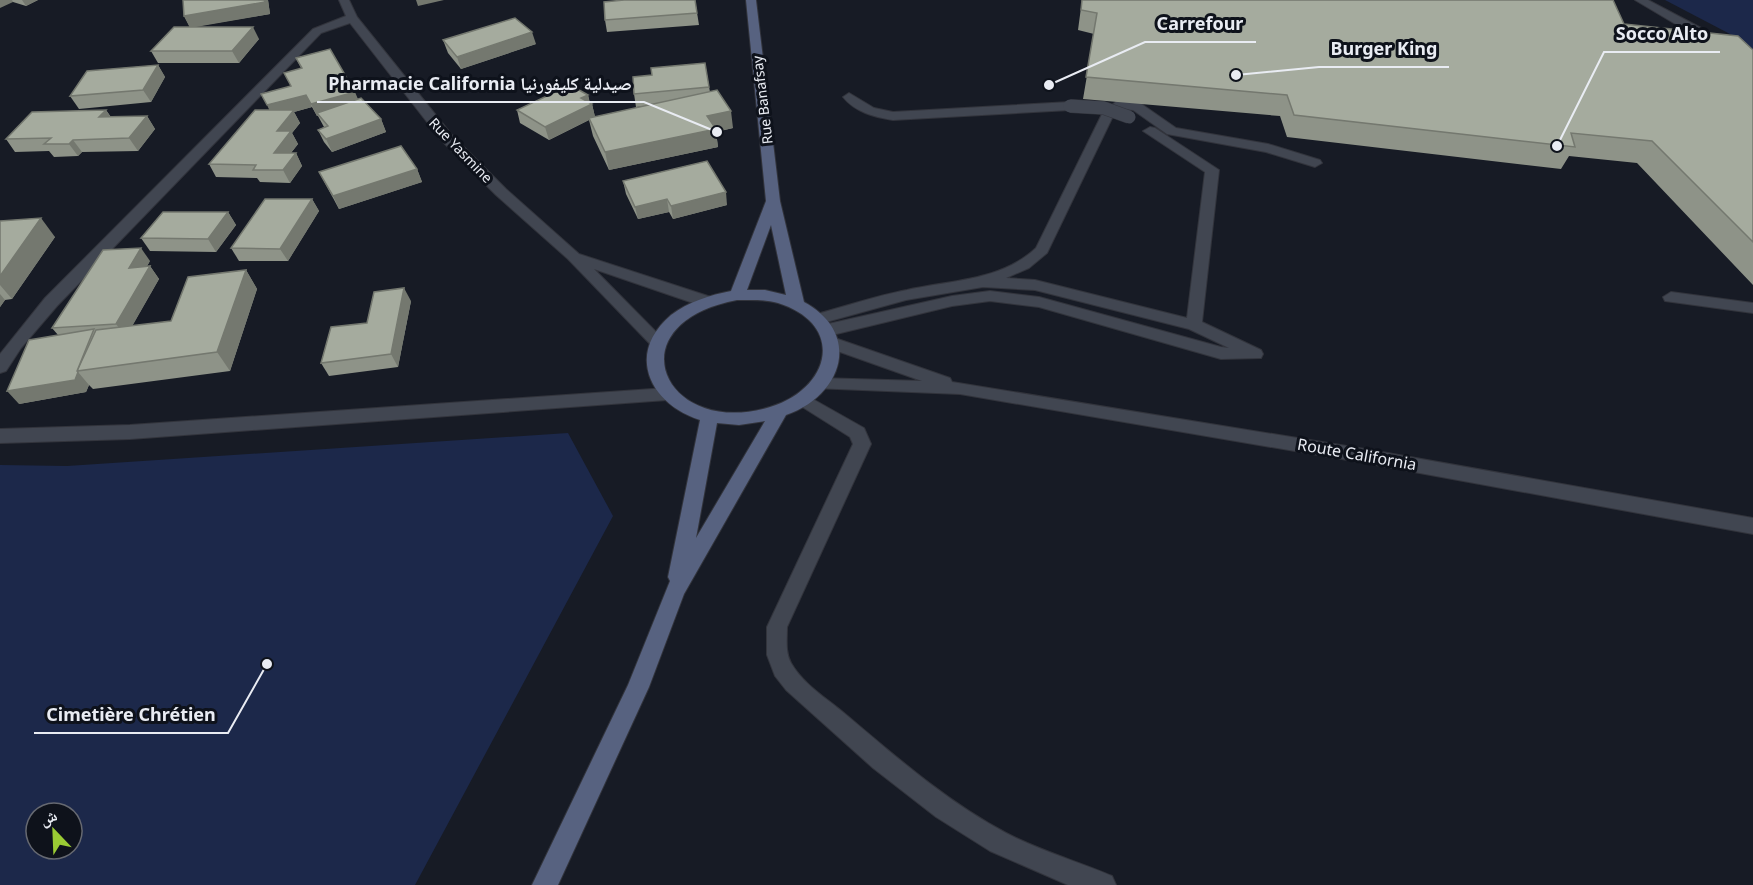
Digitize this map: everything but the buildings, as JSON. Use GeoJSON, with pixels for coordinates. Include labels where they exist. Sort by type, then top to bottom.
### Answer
{"type":"FeatureCollection","features":[{"type":"Feature","properties":{"kind":"main road","name":"Rue Banafsay"},"geometry":{"type":"LineString","coordinates":[[751,0],[773,201],[796,303]]}},
{"type":"Feature","properties":{"kind":"main road","name":"Rue Banafsay"},"geometry":{"type":"LineString","coordinates":[[737,295],[773,201]]}},
{"type":"Feature","properties":{"kind":"main road"},"geometry":{"type":"LineString","coordinates":[[737,295],[768,296],[796,303],[826,331],[831,363],[819,384],[802,399],[780,410],[745,418],[710,416],[686,408],[668,394],[657,378],[654,360],[658,342],[669,326],[686,313],[708,302],[737,295]]}},
{"type":"Feature","properties":{"kind":"main road"},"geometry":{"type":"LineString","coordinates":[[545,885],[638,687],[675,591],[780,410]]}},
{"type":"Feature","properties":{"kind":"main road"},"geometry":{"type":"LineString","coordinates":[[675,591],[710,416]]}},
{"type":"Feature","properties":{"kind":"street","name":"Rue Yasmine"},"geometry":{"type":"LineString","coordinates":[[344,0],[352,18],[411,96],[446,137],[501,192],[573,256],[658,342]]}},
{"type":"Feature","properties":{"kind":"street"},"geometry":{"type":"LineString","coordinates":[[1640,0],[1697,30],[1753,66]]}},
{"type":"Feature","properties":{"kind":"street"},"geometry":{"type":"LineString","coordinates":[[0,367],[15,344],[51,302],[317,32],[352,18]]}},
{"type":"Feature","properties":{"kind":"street"},"geometry":{"type":"LineString","coordinates":[[849,97],[865,110],[893,116],[1070,106],[1104,108],[1129,117],[1212,170],[1194,326]]}},
{"type":"Feature","properties":{"kind":"street"},"geometry":{"type":"LineString","coordinates":[[983,282],[1023,265],[1035,258],[1042,250],[1109,112],[1117,105],[1136,106],[1172,131],[1268,148],[1315,163]]}},
{"type":"Feature","properties":{"kind":"street","name":"Rue Yasmine"},"geometry":{"type":"LineString","coordinates":[[573,256],[708,302]]}},
{"type":"Feature","properties":{"kind":"street"},"geometry":{"type":"LineString","coordinates":[[983,282],[1035,285],[1194,326],[1221,336],[1255,354],[1221,353],[1039,302],[990,296],[952,301],[826,331],[906,295],[983,282]]}},
{"type":"Feature","properties":{"kind":"street"},"geometry":{"type":"LineString","coordinates":[[1671,297],[1753,308]]}},
{"type":"Feature","properties":{"kind":"street","name":"Route California"},"geometry":{"type":"LineString","coordinates":[[826,331],[960,388]]}},
{"type":"Feature","properties":{"kind":"street","name":"Route California"},"geometry":{"type":"LineString","coordinates":[[819,384],[960,388],[1345,452],[1753,526]]}},
{"type":"Feature","properties":{"kind":"street"},"geometry":{"type":"LineString","coordinates":[[0,436],[130,432],[668,394]]}},
{"type":"Feature","properties":{"kind":"street"},"geometry":{"type":"LineString","coordinates":[[802,399],[858,433],[862,444],[777,627],[774,645],[778,661],[786,676],[920,790],[967,824],[1054,867],[1103,885]]}},
{"type":"Feature","properties":{"kind":"shaded area"},"geometry":{"type":"Polygon","coordinates":[[[1665,0],[1753,0],[1753,49],[1730,34],[1665,0]]]}},
{"type":"Feature","properties":{"kind":"shaded area"},"geometry":{"type":"Polygon","coordinates":[[[568,433],[613,516],[415,885],[0,885],[0,465],[67,466],[568,433]]]}},
{"type":"Feature","properties":{"kind":"place","name":"Burger King"},"geometry":{"type":"Point","coordinates":[1236,75]}},
{"type":"Feature","properties":{"kind":"place","name":"Carrefour"},"geometry":{"type":"Point","coordinates":[1049,85]}},
{"type":"Feature","properties":{"kind":"place","name":"Pharmacie California صيدلية كليفورنيا"},"geometry":{"type":"Point","coordinates":[717,132]}},
{"type":"Feature","properties":{"kind":"place","name":"Socco Alto"},"geometry":{"type":"Point","coordinates":[1557,146]}},
{"type":"Feature","properties":{"kind":"place","name":"Cimetière Chrétien"},"geometry":{"type":"Point","coordinates":[267,664]}}]}
